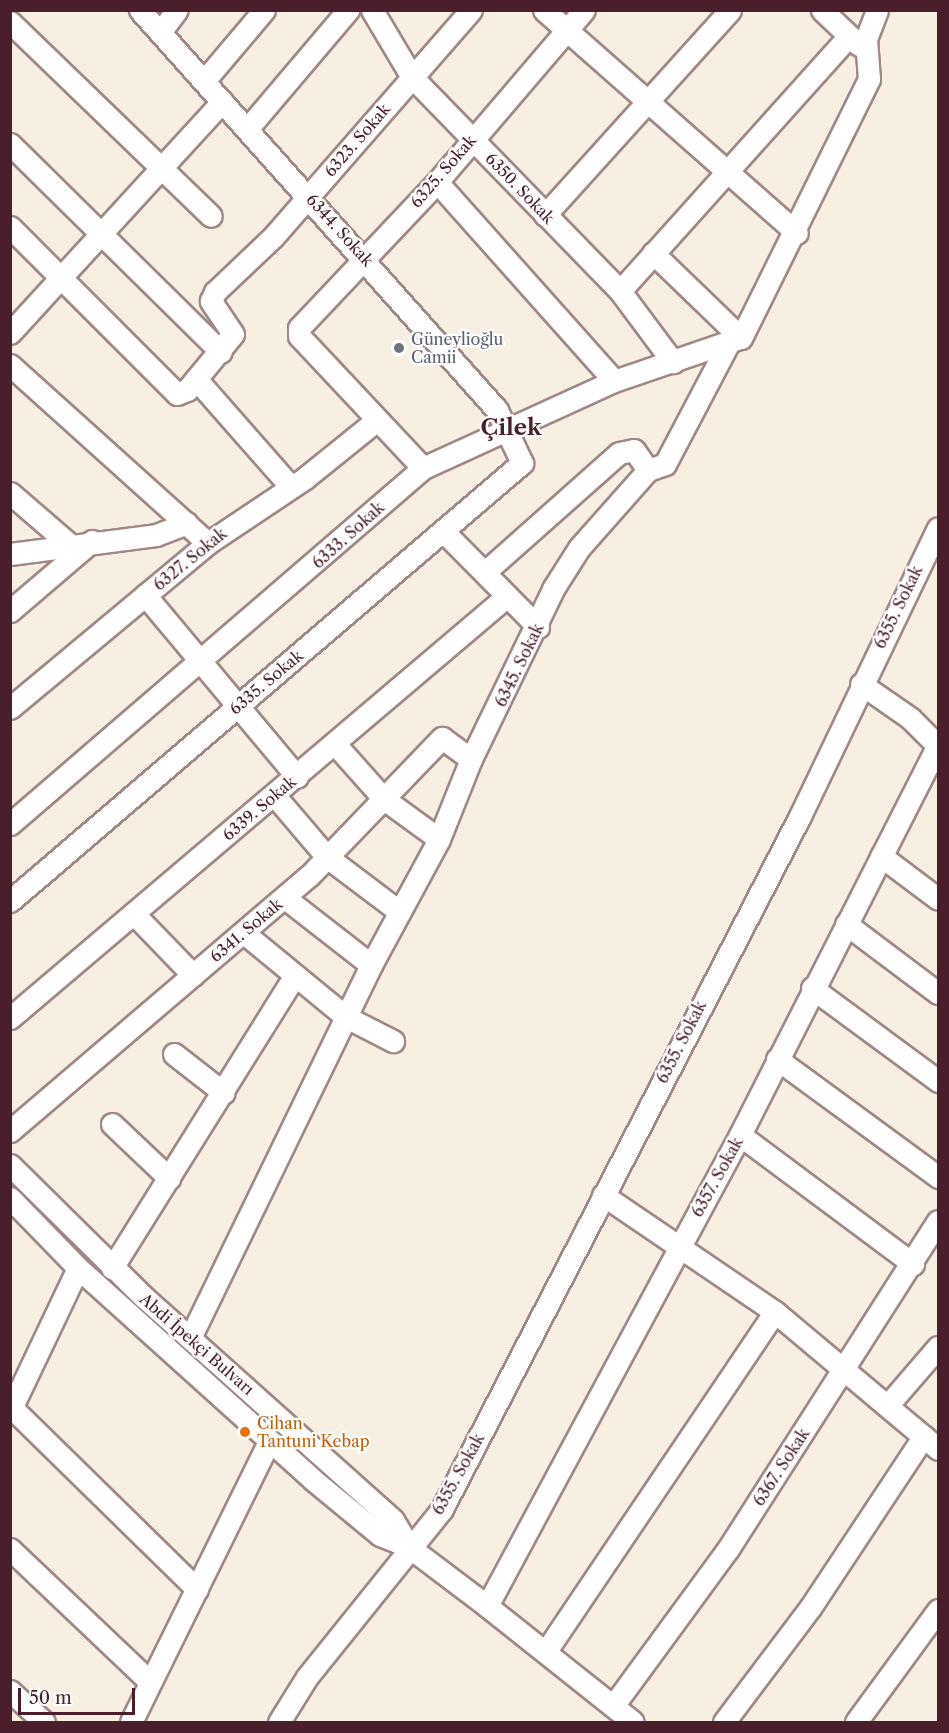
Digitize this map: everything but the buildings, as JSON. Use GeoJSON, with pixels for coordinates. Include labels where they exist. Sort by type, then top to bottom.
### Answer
{"type":"FeatureCollection","features":[{"type":"Feature","properties":{"kind":"street","name":"6344. Sokak"},"geometry":{"type":"LineString","coordinates":[[140,10],[364,256],[497,410],[522,464]]}},
{"type":"Feature","properties":{"kind":"street"},"geometry":{"type":"LineString","coordinates":[[160,31],[177,10]]}},
{"type":"Feature","properties":{"kind":"street"},"geometry":{"type":"LineString","coordinates":[[204,81],[264,10]]}},
{"type":"Feature","properties":{"kind":"street"},"geometry":{"type":"LineString","coordinates":[[248,128],[348,10]]}},
{"type":"Feature","properties":{"kind":"street","name":"6350. Sokak"},"geometry":{"type":"LineString","coordinates":[[372,10],[412,77],[620,291],[673,362]]}},
{"type":"Feature","properties":{"kind":"street","name":"6323. Sokak"},"geometry":{"type":"LineString","coordinates":[[221,352],[233,334],[211,301],[215,292],[309,195],[471,10]]}},
{"type":"Feature","properties":{"kind":"street"},"geometry":{"type":"LineString","coordinates":[[544,10],[797,233]]}},
{"type":"Feature","properties":{"kind":"street","name":"6325. Sokak"},"geometry":{"type":"LineString","coordinates":[[377,420],[299,336],[299,328],[364,256],[437,182],[472,137],[584,10]]}},
{"type":"Feature","properties":{"kind":"street"},"geometry":{"type":"LineString","coordinates":[[545,215],[650,102],[730,10]]}},
{"type":"Feature","properties":{"kind":"street"},"geometry":{"type":"LineString","coordinates":[[822,10],[866,52]]}},
{"type":"Feature","properties":{"kind":"street","name":"6345. Sokak"},"geometry":{"type":"LineString","coordinates":[[190,1338],[371,965],[439,839],[471,759],[538,627],[553,589],[579,548],[648,470],[665,464],[679,445],[735,340],[797,233],[869,79],[866,52],[877,10]]}},
{"type":"Feature","properties":{"kind":"street"},"geometry":{"type":"LineString","coordinates":[[10,22],[211,216]]}},
{"type":"Feature","properties":{"kind":"street"},"geometry":{"type":"LineString","coordinates":[[620,291],[849,36]]}},
{"type":"Feature","properties":{"kind":"street"},"geometry":{"type":"LineString","coordinates":[[10,333],[159,166],[222,102]]}},
{"type":"Feature","properties":{"kind":"street"},"geometry":{"type":"LineString","coordinates":[[10,144],[221,352],[196,379],[177,394],[10,227]]}},
{"type":"Feature","properties":{"kind":"street"},"geometry":{"type":"LineString","coordinates":[[437,182],[614,381]]}},
{"type":"Feature","properties":{"kind":"street"},"geometry":{"type":"LineString","coordinates":[[653,254],[735,340]]}},
{"type":"Feature","properties":{"kind":"street","name":"6333. Sokak"},"geometry":{"type":"LineString","coordinates":[[10,824],[203,661],[423,468],[614,381],[735,340]]}},
{"type":"Feature","properties":{"kind":"street"},"geometry":{"type":"LineString","coordinates":[[13,373],[208,543]]}},
{"type":"Feature","properties":{"kind":"street"},"geometry":{"type":"LineString","coordinates":[[196,379],[289,485]]}},
{"type":"Feature","properties":{"kind":"street"},"geometry":{"type":"LineString","coordinates":[[377,420],[423,468]]}},
{"type":"Feature","properties":{"kind":"street","name":"6327. Sokak"},"geometry":{"type":"LineString","coordinates":[[10,708],[208,543],[377,420]]}},
{"type":"Feature","properties":{"kind":"street"},"geometry":{"type":"LineString","coordinates":[[485,572],[620,453],[634,450],[648,470]]}},
{"type":"Feature","properties":{"kind":"street","name":"6335. Sokak"},"geometry":{"type":"LineString","coordinates":[[10,901],[238,706],[446,534],[522,464]]}},
{"type":"Feature","properties":{"kind":"street"},"geometry":{"type":"LineString","coordinates":[[10,493],[69,544]]}},
{"type":"Feature","properties":{"kind":"street"},"geometry":{"type":"LineString","coordinates":[[10,554],[92,541],[156,535],[187,523]]}},
{"type":"Feature","properties":{"kind":"street","name":"6355. Sokak"},"geometry":{"type":"LineString","coordinates":[[279,1722],[307,1677],[409,1547],[442,1509],[800,816],[861,684],[939,528]]}},
{"type":"Feature","properties":{"kind":"street"},"geometry":{"type":"LineString","coordinates":[[446,534],[538,627]]}},
{"type":"Feature","properties":{"kind":"street"},"geometry":{"type":"LineString","coordinates":[[10,611],[92,541]]}},
{"type":"Feature","properties":{"kind":"street"},"geometry":{"type":"LineString","coordinates":[[146,596],[203,661],[297,777]]}},
{"type":"Feature","properties":{"kind":"street","name":"6339. Sokak"},"geometry":{"type":"LineString","coordinates":[[10,1017],[275,796],[507,596]]}},
{"type":"Feature","properties":{"kind":"street"},"geometry":{"type":"LineString","coordinates":[[861,684],[910,718],[938,745]]}},
{"type":"Feature","properties":{"kind":"street","name":"6341. Sokak"},"geometry":{"type":"LineString","coordinates":[[10,1131],[285,898],[442,738],[471,759]]}},
{"type":"Feature","properties":{"kind":"street"},"geometry":{"type":"LineString","coordinates":[[335,744],[384,799],[439,839]]}},
{"type":"Feature","properties":{"kind":"street","name":"6357. Sokak"},"geometry":{"type":"LineString","coordinates":[[487,1606],[740,1136],[812,988],[938,745]]}},
{"type":"Feature","properties":{"kind":"street"},"geometry":{"type":"LineString","coordinates":[[275,796],[327,857],[400,912]]}},
{"type":"Feature","properties":{"kind":"street"},"geometry":{"type":"LineString","coordinates":[[881,856],[939,899]]}},
{"type":"Feature","properties":{"kind":"street"},"geometry":{"type":"LineString","coordinates":[[285,898],[371,965]]}},
{"type":"Feature","properties":{"kind":"street"},"geometry":{"type":"LineString","coordinates":[[134,914],[193,975]]}},
{"type":"Feature","properties":{"kind":"street"},"geometry":{"type":"LineString","coordinates":[[846,924],[939,993]]}},
{"type":"Feature","properties":{"kind":"street"},"geometry":{"type":"LineString","coordinates":[[244,933],[294,977],[346,1017],[393,1041]]}},
{"type":"Feature","properties":{"kind":"street"},"geometry":{"type":"LineString","coordinates":[[112,1268],[224,1093],[294,977]]}},
{"type":"Feature","properties":{"kind":"street"},"geometry":{"type":"LineString","coordinates":[[812,988],[939,1081]]}},
{"type":"Feature","properties":{"kind":"street"},"geometry":{"type":"LineString","coordinates":[[174,1054],[224,1093]]}},
{"type":"Feature","properties":{"kind":"street"},"geometry":{"type":"LineString","coordinates":[[777,1059],[939,1178]]}},
{"type":"Feature","properties":{"kind":"street"},"geometry":{"type":"LineString","coordinates":[[112,1124],[170,1178]]}},
{"type":"Feature","properties":{"kind":"street"},"geometry":{"type":"LineString","coordinates":[[740,1136],[913,1264]]}},
{"type":"Feature","properties":{"kind":"street","name":"Abdi İpekçi Bulvarı"},"geometry":{"type":"LineString","coordinates":[[10,1165],[112,1268],[393,1520],[409,1547]]}},
{"type":"Feature","properties":{"kind":"street"},"geometry":{"type":"LineString","coordinates":[[603,1195],[680,1244],[775,1312],[845,1367],[931,1443],[724,1722]]}},
{"type":"Feature","properties":{"kind":"street","name":"Abdi İpekçi Bulvarı"},"geometry":{"type":"LineString","coordinates":[[10,1198],[78,1268],[269,1441],[380,1535],[409,1547],[546,1651],[633,1722]]}},
{"type":"Feature","properties":{"kind":"street","name":"6367. Sokak"},"geometry":{"type":"LineString","coordinates":[[613,1706],[728,1549],[939,1221]]}},
{"type":"Feature","properties":{"kind":"street"},"geometry":{"type":"LineString","coordinates":[[78,1268],[11,1409],[197,1590]]}},
{"type":"Feature","properties":{"kind":"street"},"geometry":{"type":"LineString","coordinates":[[546,1651],[775,1312]]}},
{"type":"Feature","properties":{"kind":"street"},"geometry":{"type":"LineString","coordinates":[[887,1406],[939,1347]]}},
{"type":"Feature","properties":{"kind":"street"},"geometry":{"type":"LineString","coordinates":[[131,1722],[269,1441]]}},
{"type":"Feature","properties":{"kind":"street"},"geometry":{"type":"LineString","coordinates":[[10,1549],[150,1682]]}},
{"type":"Feature","properties":{"kind":"street"},"geometry":{"type":"LineString","coordinates":[[856,1722],[939,1610]]}},
{"type":"Feature","properties":{"kind":"street"},"geometry":{"type":"LineString","coordinates":[[10,1691],[44,1722]]}},
{"type":"Feature","properties":{"kind":"place","name":"Güneylioğlu Camii"},"geometry":{"type":"Point","coordinates":[399,348]}},
{"type":"Feature","properties":{"kind":"place","name":"Cihan Tantuni Kebap"},"geometry":{"type":"Point","coordinates":[245,1432]}},
{"type":"Feature","properties":{"kind":"district","name":"Çilek"},"geometry":{"type":"Point","coordinates":[511,428]}}]}
